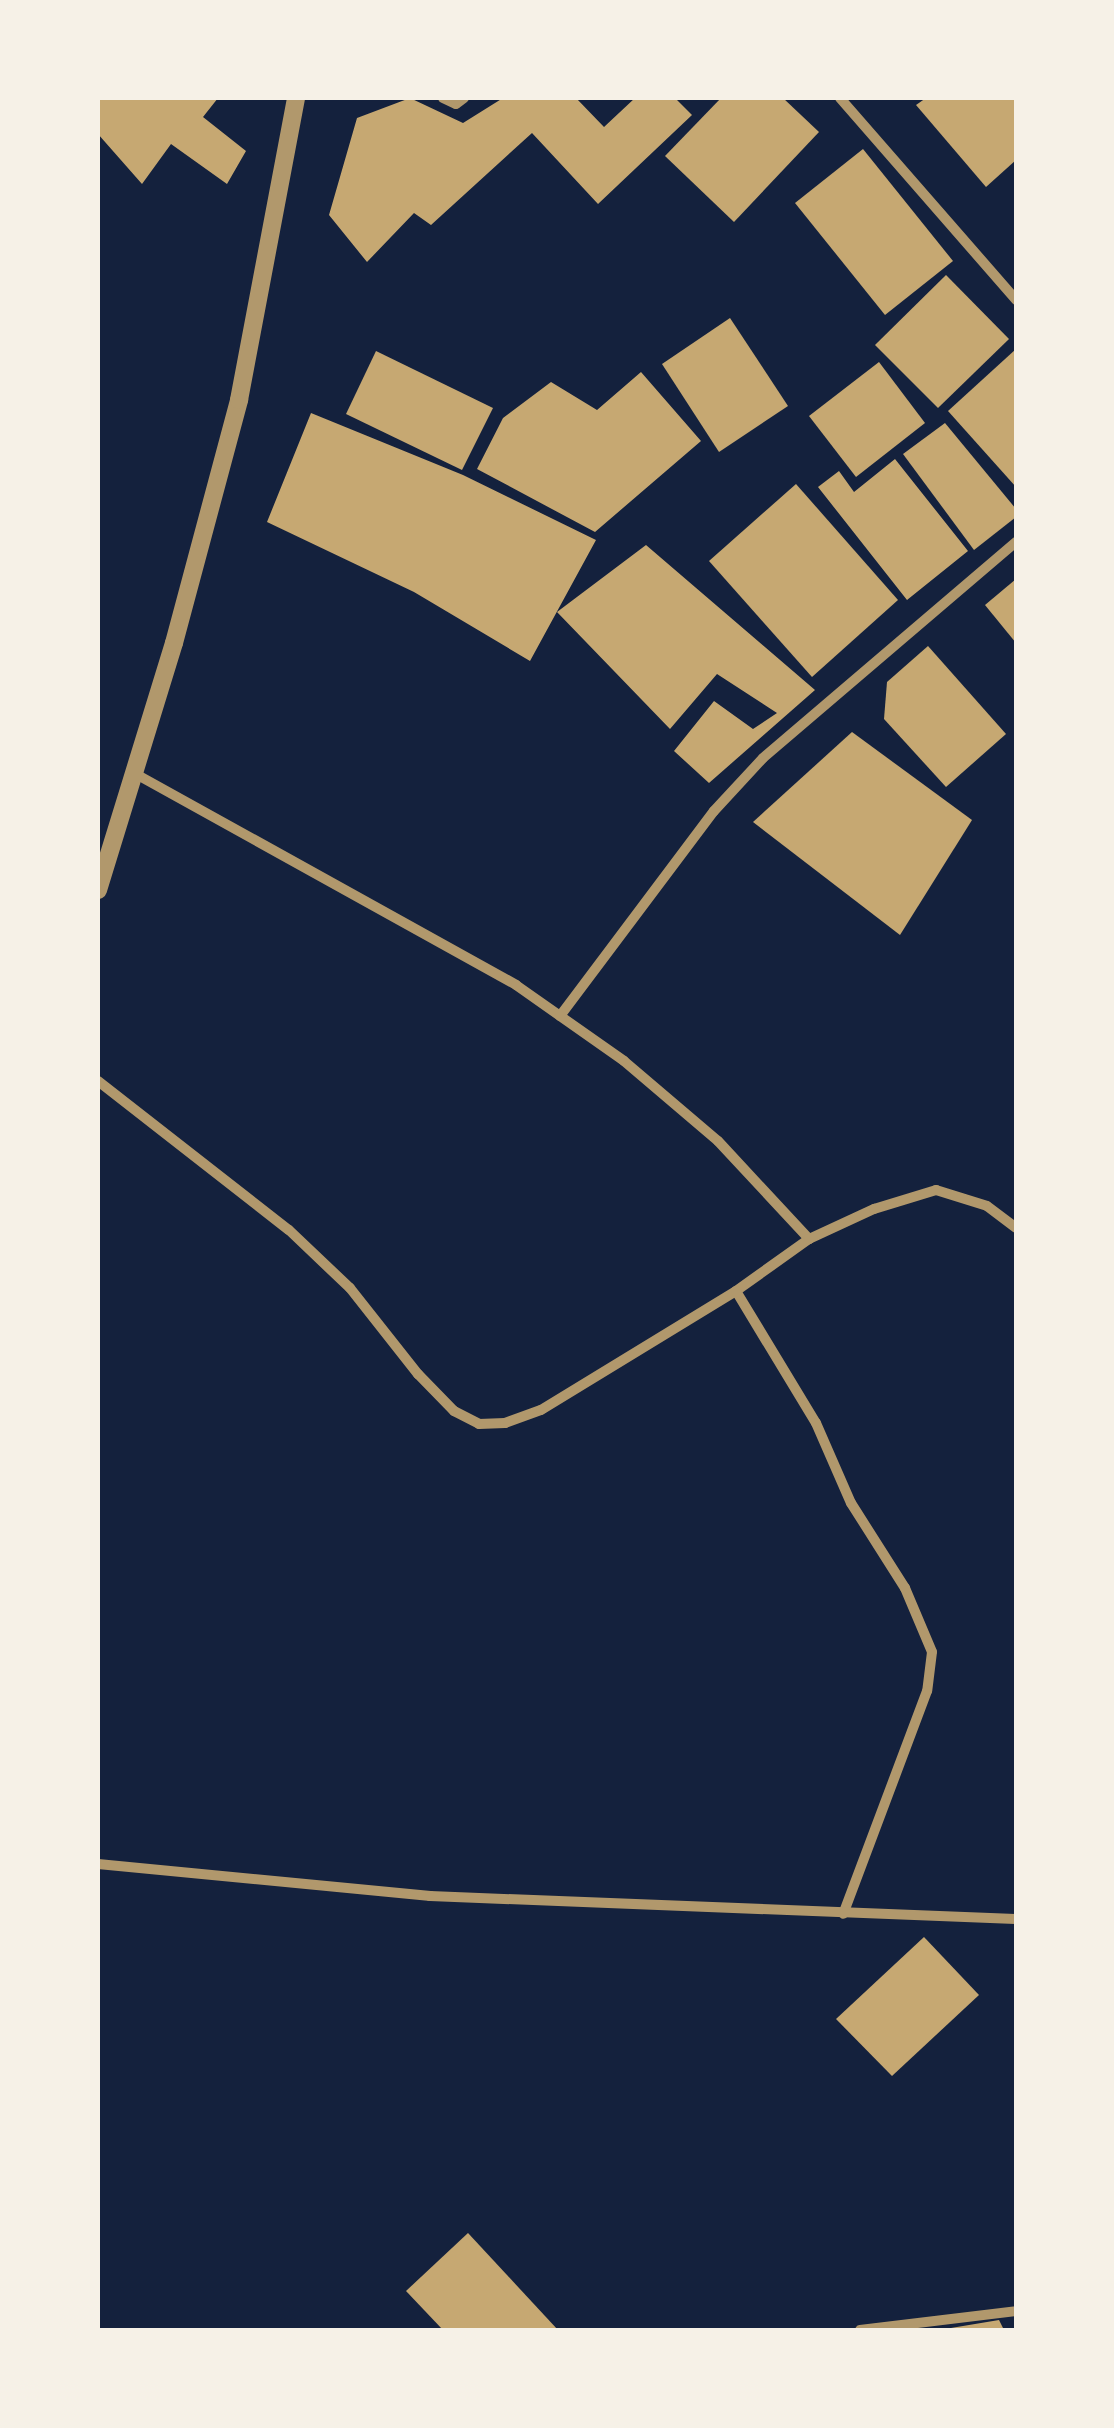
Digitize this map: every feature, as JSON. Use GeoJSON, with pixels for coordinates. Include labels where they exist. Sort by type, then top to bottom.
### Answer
{"type":"FeatureCollection","features":[{"type":"Feature","properties":{"kind":"street"},"geometry":{"type":"LineString","coordinates":[[98,890],[174,644],[238,400],[296,98]]}},
{"type":"Feature","properties":{"kind":"street"},"geometry":{"type":"LineString","coordinates":[[443,98],[456,104],[464,98]]}},
{"type":"Feature","properties":{"kind":"street"},"geometry":{"type":"LineString","coordinates":[[840,98],[1016,300]]}},
{"type":"Feature","properties":{"kind":"street"},"geometry":{"type":"LineString","coordinates":[[560,1016],[714,811],[763,758],[1016,542]]}},
{"type":"Feature","properties":{"kind":"street"},"geometry":{"type":"LineString","coordinates":[[134,773],[516,985],[624,1061],[718,1142],[808,1240]]}},
{"type":"Feature","properties":{"kind":"street"},"geometry":{"type":"LineString","coordinates":[[98,1082],[289,1230],[350,1288],[442,1398],[480,1424],[505,1424],[541,1410],[736,1291],[808,1240],[874,1209],[936,1190],[987,1206],[1016,1228]]}},
{"type":"Feature","properties":{"kind":"street"},"geometry":{"type":"LineString","coordinates":[[736,1291],[816,1422],[851,1502],[905,1588],[932,1652],[927,1691],[843,1914]]}},
{"type":"Feature","properties":{"kind":"street"},"geometry":{"type":"LineString","coordinates":[[98,1864],[430,1896],[1016,1920]]}},
{"type":"Feature","properties":{"kind":"street"},"geometry":{"type":"LineString","coordinates":[[860,2330],[1016,2311]]}},
{"type":"Feature","properties":{"kind":"building"},"geometry":{"type":"Polygon","coordinates":[[[98,98],[218,98],[203,117],[246,151],[227,184],[171,144],[142,184],[98,134],[98,98]]]}},
{"type":"Feature","properties":{"kind":"building"},"geometry":{"type":"Polygon","coordinates":[[[410,98],[463,123],[503,98],[576,98],[604,127],[635,98],[675,98],[692,115],[598,204],[532,133],[431,225],[414,213],[367,262],[329,215],[357,118],[410,98]]]}},
{"type":"Feature","properties":{"kind":"building"},"geometry":{"type":"Polygon","coordinates":[[[721,98],[783,98],[819,132],[734,222],[665,156],[721,98]]]}},
{"type":"Feature","properties":{"kind":"building"},"geometry":{"type":"Polygon","coordinates":[[[926,98],[1016,98],[1016,160],[986,187],[916,105],[926,98]]]}},
{"type":"Feature","properties":{"kind":"building"},"geometry":{"type":"Polygon","coordinates":[[[863,149],[953,261],[885,315],[795,203],[863,149]]]}},
{"type":"Feature","properties":{"kind":"building"},"geometry":{"type":"Polygon","coordinates":[[[946,275],[1009,339],[938,408],[875,345],[946,275]]]}},
{"type":"Feature","properties":{"kind":"building"},"geometry":{"type":"Polygon","coordinates":[[[730,318],[788,406],[719,452],[662,364],[730,318]]]}},
{"type":"Feature","properties":{"kind":"building"},"geometry":{"type":"Polygon","coordinates":[[[1016,349],[1016,487],[948,411],[1016,349]]]}},
{"type":"Feature","properties":{"kind":"building"},"geometry":{"type":"Polygon","coordinates":[[[376,351],[493,408],[462,470],[346,414],[376,351]]]}},
{"type":"Feature","properties":{"kind":"building"},"geometry":{"type":"Polygon","coordinates":[[[879,362],[925,423],[856,477],[809,416],[879,362]]]}},
{"type":"Feature","properties":{"kind":"building"},"geometry":{"type":"Polygon","coordinates":[[[641,372],[701,441],[595,532],[477,469],[503,418],[551,382],[597,410],[641,372]]]}},
{"type":"Feature","properties":{"kind":"building"},"geometry":{"type":"Polygon","coordinates":[[[311,413],[463,475],[596,540],[530,661],[414,592],[267,522],[311,413]]]}},
{"type":"Feature","properties":{"kind":"building"},"geometry":{"type":"Polygon","coordinates":[[[945,423],[1016,509],[1016,517],[974,550],[903,454],[945,423]]]}},
{"type":"Feature","properties":{"kind":"building"},"geometry":{"type":"Polygon","coordinates":[[[895,459],[968,551],[907,600],[818,487],[839,471],[854,492],[895,459]]]}},
{"type":"Feature","properties":{"kind":"building"},"geometry":{"type":"Polygon","coordinates":[[[796,484],[898,600],[812,677],[709,561],[796,484]]]}},
{"type":"Feature","properties":{"kind":"building"},"geometry":{"type":"Polygon","coordinates":[[[646,545],[815,690],[709,783],[674,751],[714,701],[753,729],[777,713],[717,674],[670,729],[557,612],[646,545]]]}},
{"type":"Feature","properties":{"kind":"building"},"geometry":{"type":"Polygon","coordinates":[[[1016,579],[1016,643],[985,605],[1016,579]]]}},
{"type":"Feature","properties":{"kind":"building"},"geometry":{"type":"Polygon","coordinates":[[[928,646],[1006,734],[946,787],[884,719],[887,682],[928,646]]]}},
{"type":"Feature","properties":{"kind":"building"},"geometry":{"type":"Polygon","coordinates":[[[852,732],[972,820],[900,935],[753,822],[852,732]]]}},
{"type":"Feature","properties":{"kind":"building"},"geometry":{"type":"Polygon","coordinates":[[[924,1937],[979,1995],[892,2076],[836,2019],[924,1937]]]}},
{"type":"Feature","properties":{"kind":"building"},"geometry":{"type":"Polygon","coordinates":[[[468,2233],[558,2330],[443,2330],[406,2291],[468,2233]]]}},
{"type":"Feature","properties":{"kind":"building"},"geometry":{"type":"Polygon","coordinates":[[[999,2320],[1004,2330],[951,2330],[951,2328],[999,2320]]]}}]}
